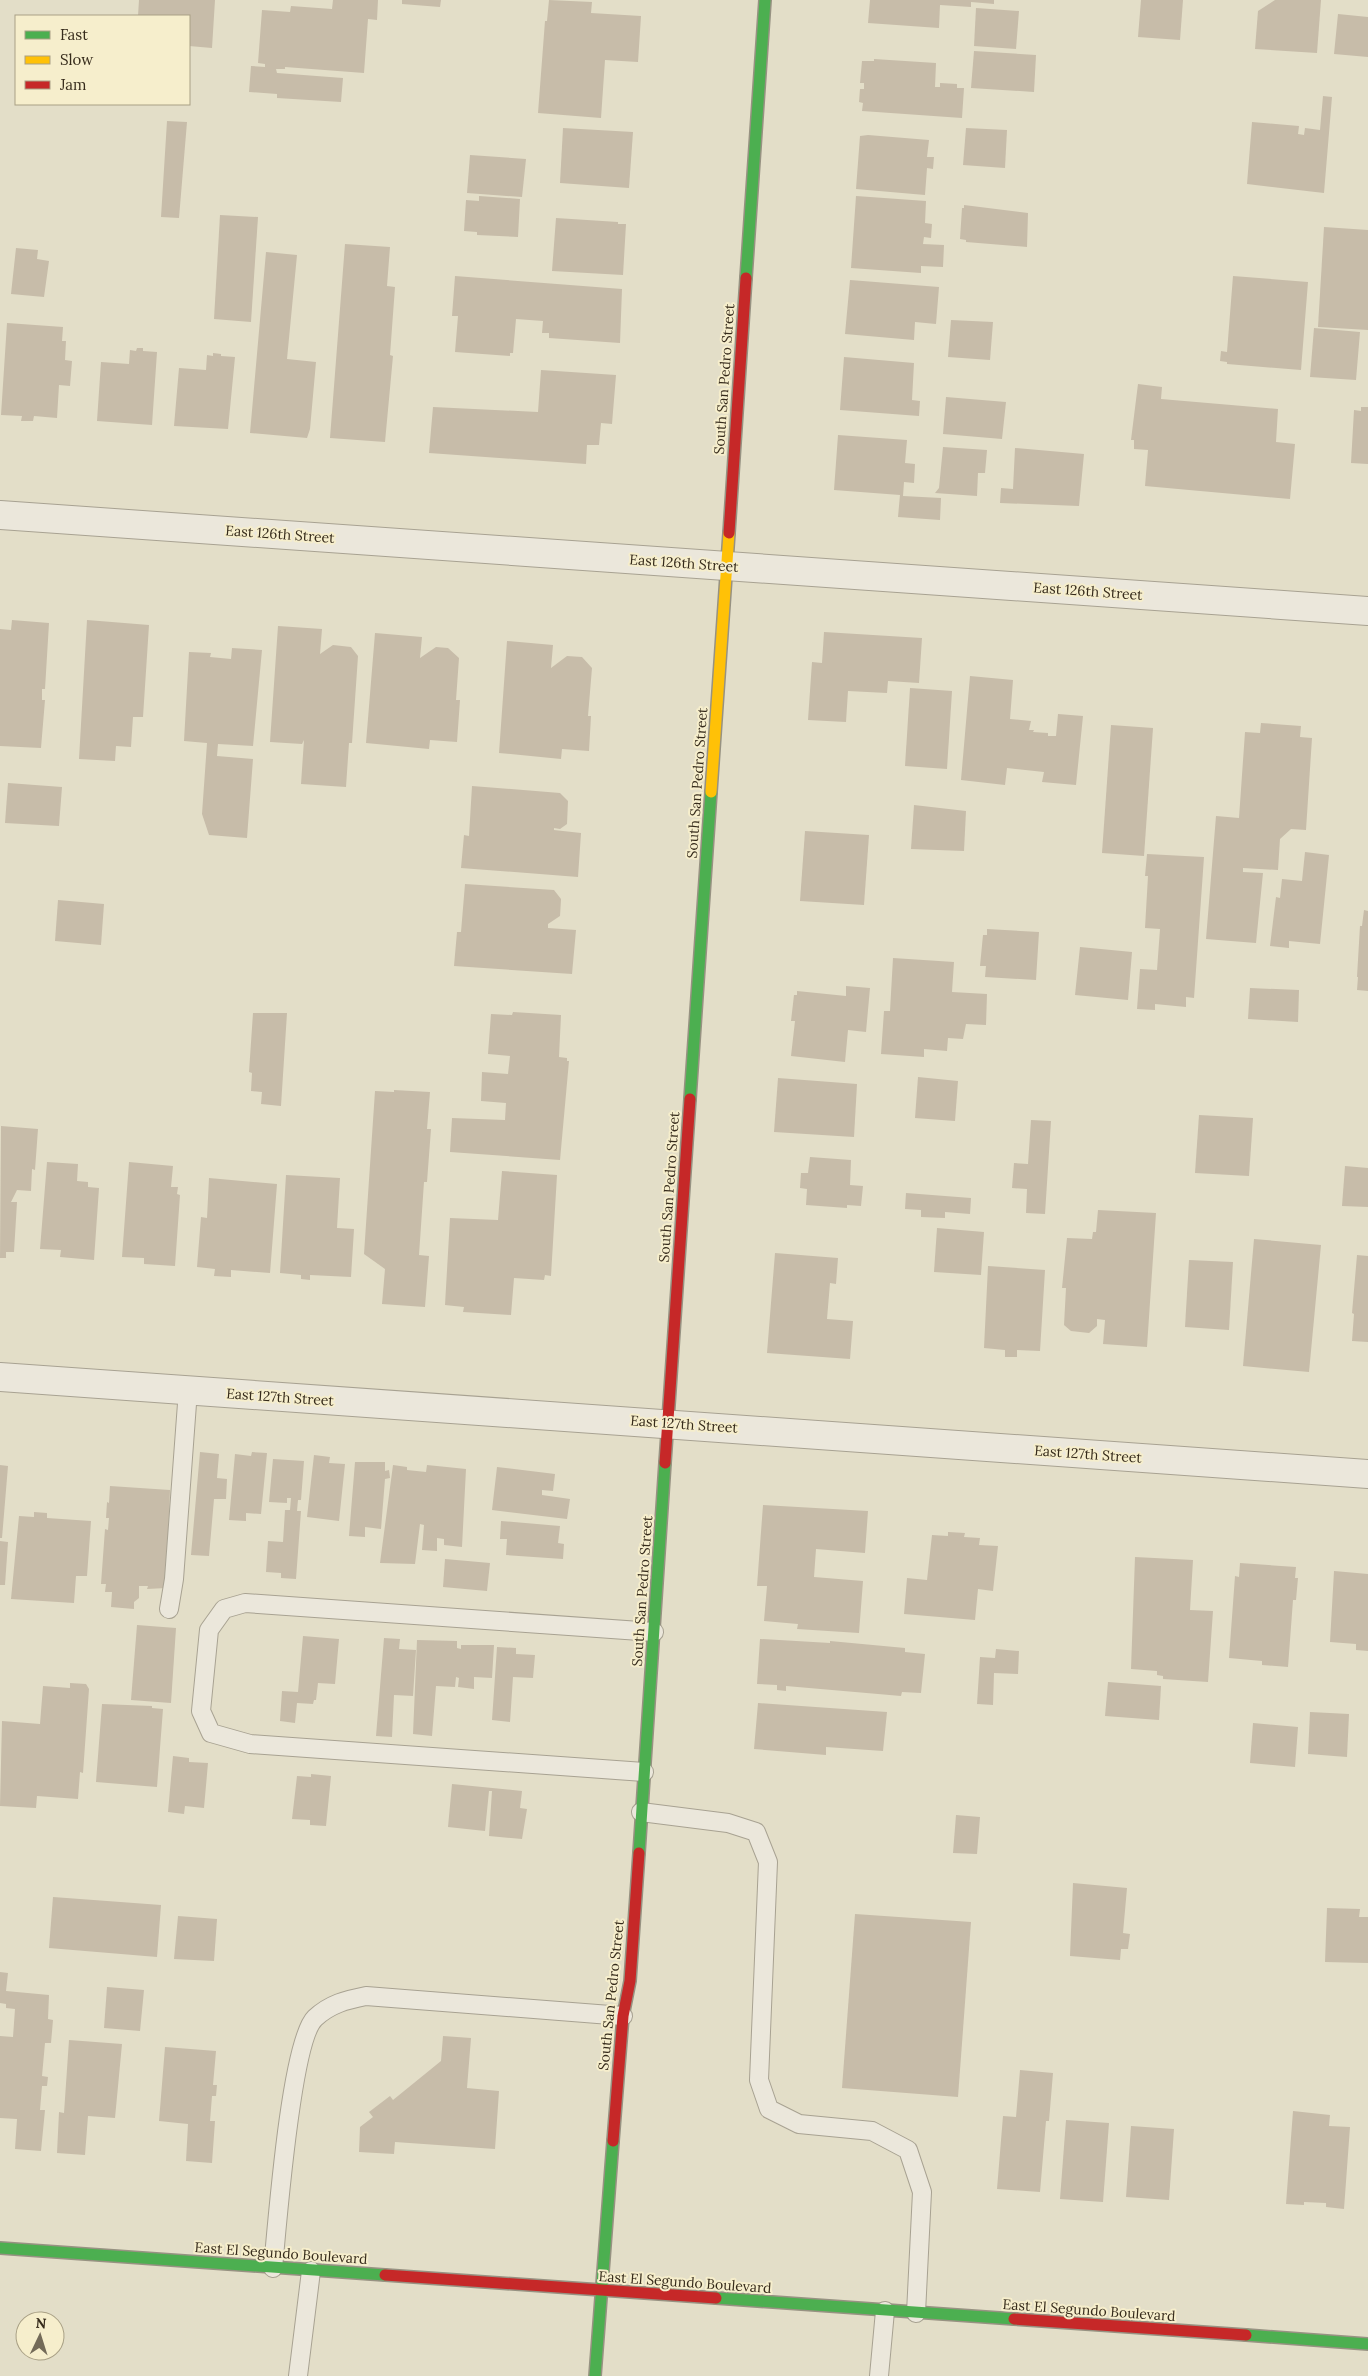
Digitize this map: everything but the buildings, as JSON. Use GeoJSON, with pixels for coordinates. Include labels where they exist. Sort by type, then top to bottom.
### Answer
{"type":"FeatureCollection","features":[{"type":"Feature","properties":{"kind":"street","name":"South San Pedro Street"},"geometry":{"type":"LineString","coordinates":[[595,2376],[623,2016],[630,1980],[766,0]]}},
{"type":"Feature","properties":{"kind":"street","name":"East 126th Street"},"geometry":{"type":"LineString","coordinates":[[0,515],[1368,610]]}},
{"type":"Feature","properties":{"kind":"street","name":"East 127th Street"},"geometry":{"type":"LineString","coordinates":[[0,1377],[1368,1474]]}},
{"type":"Feature","properties":{"kind":"street","name":"East El Segundo Boulevard"},"geometry":{"type":"LineString","coordinates":[[0,2248],[602,2292],[1368,2344]]}},
{"type":"Feature","properties":{"kind":"lane"},"geometry":{"type":"LineString","coordinates":[[169,1609],[174,1579],[188,1390]]}},
{"type":"Feature","properties":{"kind":"lane"},"geometry":{"type":"LineString","coordinates":[[644,1772],[250,1744],[211,1733],[201,1711],[209,1630],[224,1609],[245,1603],[654,1632]]}},
{"type":"Feature","properties":{"kind":"lane"},"geometry":{"type":"LineString","coordinates":[[641,1812],[728,1823],[756,1832],[768,1862],[759,2080],[769,2110],[799,2124],[872,2131],[908,2150],[922,2192],[916,2313]]}},
{"type":"Feature","properties":{"kind":"lane"},"geometry":{"type":"LineString","coordinates":[[273,2268],[284,2159],[299,2056],[313,2019],[338,2001],[366,1996],[623,2016]]}},
{"type":"Feature","properties":{"kind":"lane"},"geometry":{"type":"LineString","coordinates":[[298,2376],[311,2270]]}},
{"type":"Feature","properties":{"kind":"lane"},"geometry":{"type":"LineString","coordinates":[[879,2376],[884,2311]]}},
{"type":"Feature","properties":{"kind":"traffic: fast"},"geometry":{"type":"LineString","coordinates":[[746,278],[765,0]]}},
{"type":"Feature","properties":{"kind":"traffic: fast"},"geometry":{"type":"LineString","coordinates":[[690,1099],[711,792]]}},
{"type":"Feature","properties":{"kind":"traffic: fast"},"geometry":{"type":"LineString","coordinates":[[639,1853],[665,1463]]}},
{"type":"Feature","properties":{"kind":"traffic: fast"},"geometry":{"type":"LineString","coordinates":[[595,2376],[613,2141]]}},
{"type":"Feature","properties":{"kind":"traffic: fast"},"geometry":{"type":"LineString","coordinates":[[0,2248],[385,2275]]}},
{"type":"Feature","properties":{"kind":"traffic: fast"},"geometry":{"type":"LineString","coordinates":[[716,2298],[1014,2319]]}},
{"type":"Feature","properties":{"kind":"traffic: fast"},"geometry":{"type":"LineString","coordinates":[[1246,2335],[1368,2344]]}},
{"type":"Feature","properties":{"kind":"traffic: slow"},"geometry":{"type":"LineString","coordinates":[[711,792],[729,533]]}},
{"type":"Feature","properties":{"kind":"traffic: jam"},"geometry":{"type":"LineString","coordinates":[[729,533],[746,278]]}},
{"type":"Feature","properties":{"kind":"traffic: jam"},"geometry":{"type":"LineString","coordinates":[[665,1463],[690,1099]]}},
{"type":"Feature","properties":{"kind":"traffic: jam"},"geometry":{"type":"LineString","coordinates":[[613,2141],[623,2016],[630,1981],[639,1853]]}},
{"type":"Feature","properties":{"kind":"traffic: jam"},"geometry":{"type":"LineString","coordinates":[[385,2275],[716,2298]]}},
{"type":"Feature","properties":{"kind":"traffic: jam"},"geometry":{"type":"LineString","coordinates":[[1014,2319],[1246,2335]]}}]}
